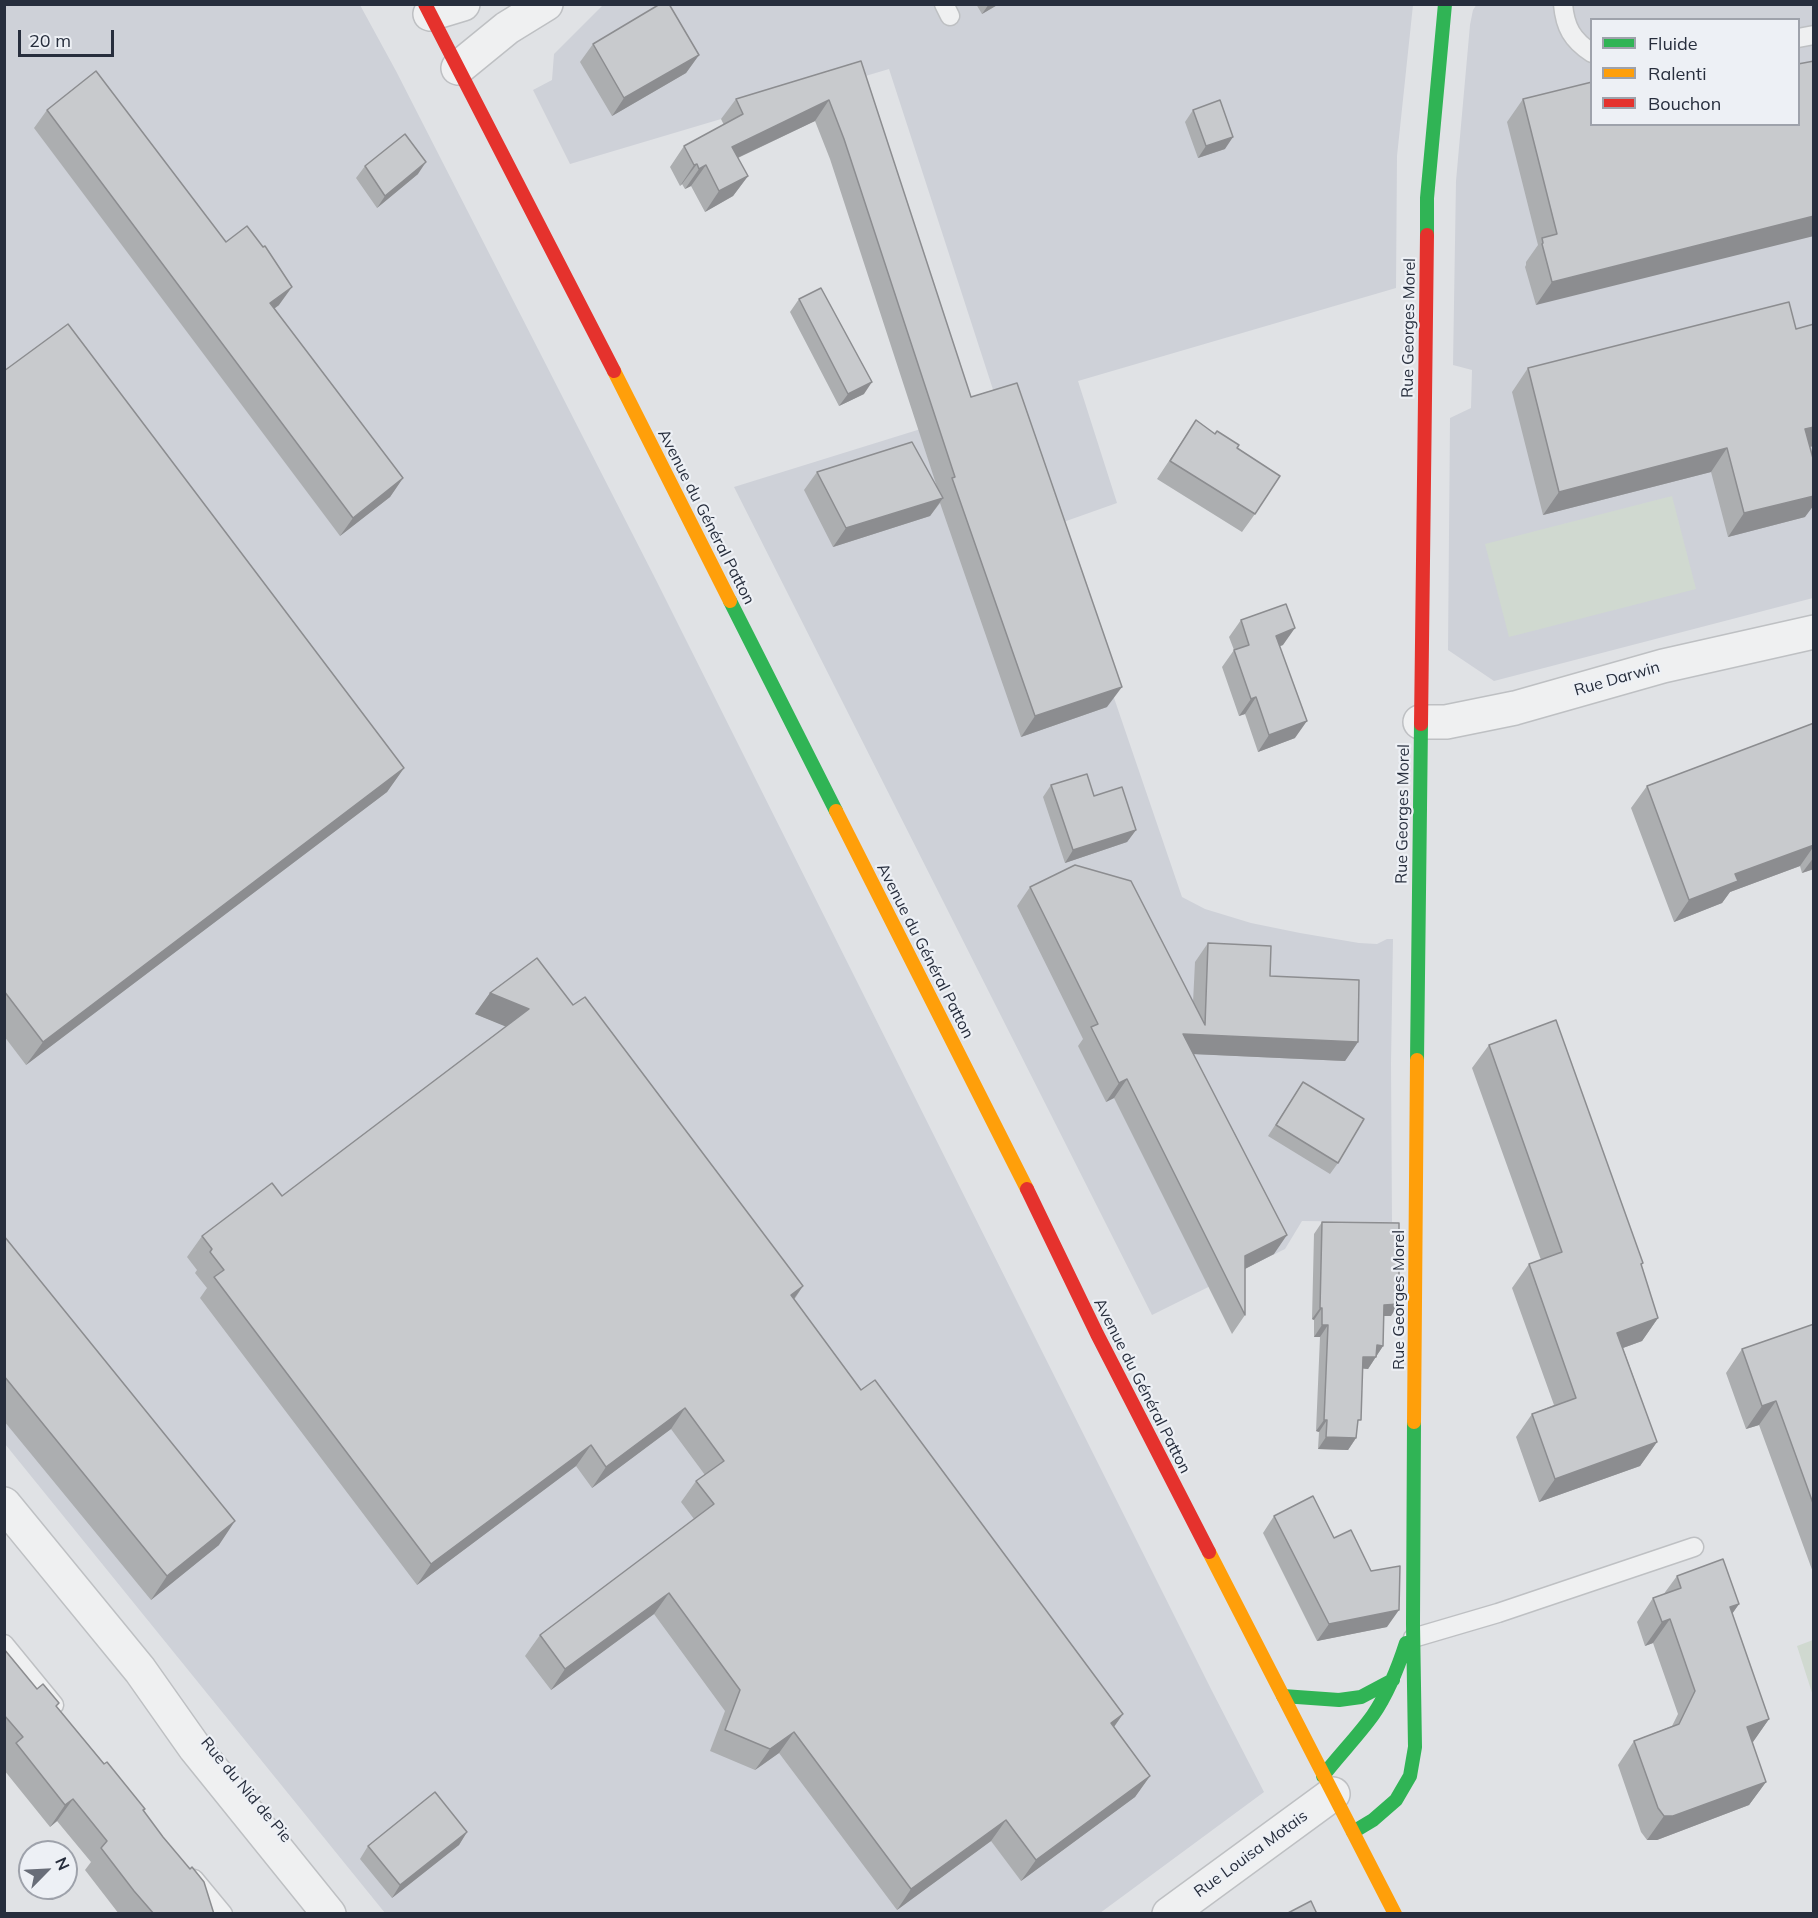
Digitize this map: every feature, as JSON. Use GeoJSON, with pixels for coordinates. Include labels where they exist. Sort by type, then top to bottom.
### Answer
{"type":"FeatureCollection","features":[{"type":"Feature","properties":{"kind":"street"},"geometry":{"type":"LineString","coordinates":[[427,9],[463,4]]}},
{"type":"Feature","properties":{"kind":"street"},"geometry":{"type":"LineString","coordinates":[[458,68],[507,28],[546,4]]}},
{"type":"Feature","properties":{"kind":"street","name":"Rue Georges Morel"},"geometry":{"type":"LineString","coordinates":[[1353,1832],[1374,1820],[1396,1800],[1410,1776],[1415,1747],[1413,1631],[1426,198],[1445,4]]}},
{"type":"Feature","properties":{"kind":"street","name":"Avenue du Général Patton"},"geometry":{"type":"LineString","coordinates":[[427,9],[589,322],[1016,1167],[1097,1334],[1395,1914]]}},
{"type":"Feature","properties":{"kind":"street","name":"Rue Darwin"},"geometry":{"type":"LineString","coordinates":[[1420,722],[1446,722],[1515,708],[1663,666],[1814,632]]}},
{"type":"Feature","properties":{"kind":"street","name":"Rue du Nid de Pie"},"geometry":{"type":"LineString","coordinates":[[4,1504],[140,1670],[204,1739],[349,1914]]}},
{"type":"Feature","properties":{"kind":"street","name":"Rue Georges Morel"},"geometry":{"type":"LineString","coordinates":[[1328,1785],[1339,1754],[1368,1721],[1393,1680],[1413,1631]]}},
{"type":"Feature","properties":{"kind":"street","name":"Rue du Nid de Pie"},"geometry":{"type":"LineString","coordinates":[[140,1670],[195,1748],[329,1914]]}},
{"type":"Feature","properties":{"kind":"street"},"geometry":{"type":"LineString","coordinates":[[1283,1696],[1339,1700],[1361,1697],[1393,1680]]}},
{"type":"Feature","properties":{"kind":"street"},"geometry":{"type":"LineString","coordinates":[[1368,1721],[1386,1722]]}},
{"type":"Feature","properties":{"kind":"street"},"geometry":{"type":"LineString","coordinates":[[1399,1729],[1415,1747]]}},
{"type":"Feature","properties":{"kind":"street","name":"Rue Louisa Motais"},"geometry":{"type":"LineString","coordinates":[[1169,1914],[1328,1785]]}},
{"type":"Feature","properties":{"kind":"lane"},"geometry":{"type":"LineString","coordinates":[[1563,4],[1565,22],[1571,34],[1590,52]]}},
{"type":"Feature","properties":{"kind":"lane"},"geometry":{"type":"LineString","coordinates":[[1413,1631],[1498,1613],[1694,1547]]}},
{"type":"Feature","properties":{"kind":"lane"},"geometry":{"type":"LineString","coordinates":[[4,1644],[65,1719]]}},
{"type":"Feature","properties":{"kind":"lane"},"geometry":{"type":"LineString","coordinates":[[185,1867],[223,1914]]}},
{"type":"Feature","properties":{"kind":"shaded area"},"geometry":{"type":"Polygon","coordinates":[[[1477,4],[1813,5],[1813,598],[1494,681],[1448,650],[1450,418],[1471,408],[1472,370],[1453,365],[1456,181],[1473,10],[1477,4]]]}},
{"type":"Feature","properties":{"kind":"shaded area"},"geometry":{"type":"Polygon","coordinates":[[[4,5],[360,5],[656,580],[1264,1792],[1100,1913],[385,1913],[5,1444],[4,5]]]}},
{"type":"Feature","properties":{"kind":"shaded area"},"geometry":{"type":"Polygon","coordinates":[[[603,5],[1413,5],[1397,156],[1396,288],[1078,381],[1117,503],[1055,525],[1182,897],[1205,909],[1251,923],[1300,933],[1359,943],[1377,944],[1393,939],[1392,1222],[1302,1221],[1285,1249],[1152,1315],[734,487],[998,405],[889,69],[570,164],[533,90],[552,80],[554,54],[603,5]]]}},
{"type":"Feature","properties":{"kind":"shaded area"},"geometry":{"type":"Polygon","coordinates":[[[1672,496],[1696,589],[1509,637],[1485,544],[1672,496]]]}},
{"type":"Feature","properties":{"kind":"shaded area"},"geometry":{"type":"Polygon","coordinates":[[[1814,1640],[1813,1696],[1797,1646],[1814,1640]]]}},
{"type":"Feature","properties":{"kind":"building"},"geometry":{"type":"Polygon","coordinates":[[[660,4],[669,4],[699,55],[624,98],[593,44],[660,4]]]}},
{"type":"Feature","properties":{"kind":"building"},"geometry":{"type":"Polygon","coordinates":[[[861,61],[971,397],[1017,383],[1122,687],[1035,716],[952,478],[955,477],[844,139],[829,100],[732,147],[748,176],[719,191],[706,165],[699,169],[697,164],[694,165],[684,146],[743,114],[736,99],[861,61]]]}},
{"type":"Feature","properties":{"kind":"building"},"geometry":{"type":"Polygon","coordinates":[[[1814,61],[1814,216],[1552,282],[1542,238],[1557,234],[1523,99],[1590,82],[1590,126],[1800,126],[1800,64],[1814,61]]]}},
{"type":"Feature","properties":{"kind":"building"},"geometry":{"type":"Polygon","coordinates":[[[96,71],[226,242],[247,226],[263,247],[265,246],[292,287],[270,303],[403,478],[353,518],[47,110],[96,71]]]}},
{"type":"Feature","properties":{"kind":"building"},"geometry":{"type":"Polygon","coordinates":[[[1220,100],[1233,137],[1206,146],[1193,110],[1220,100]]]}},
{"type":"Feature","properties":{"kind":"building"},"geometry":{"type":"Polygon","coordinates":[[[405,134],[426,162],[385,196],[365,166],[405,134]]]}},
{"type":"Feature","properties":{"kind":"building"},"geometry":{"type":"Polygon","coordinates":[[[821,288],[872,382],[848,394],[799,299],[821,288]]]}},
{"type":"Feature","properties":{"kind":"building"},"geometry":{"type":"Polygon","coordinates":[[[1789,302],[1796,329],[1814,324],[1814,427],[1805,429],[1814,462],[1814,496],[1744,513],[1727,448],[1559,492],[1528,368],[1789,302]]]}},
{"type":"Feature","properties":{"kind":"building"},"geometry":{"type":"Polygon","coordinates":[[[68,324],[404,768],[43,1042],[4,991],[4,371],[68,324]]]}},
{"type":"Feature","properties":{"kind":"building"},"geometry":{"type":"Polygon","coordinates":[[[1196,420],[1215,434],[1217,431],[1239,445],[1237,448],[1280,476],[1255,514],[1170,461],[1196,420]]]}},
{"type":"Feature","properties":{"kind":"building"},"geometry":{"type":"Polygon","coordinates":[[[912,442],[943,498],[846,528],[817,472],[912,442]]]}},
{"type":"Feature","properties":{"kind":"building"},"geometry":{"type":"Polygon","coordinates":[[[1286,604],[1295,628],[1276,636],[1307,721],[1269,735],[1256,697],[1251,699],[1234,650],[1249,645],[1241,620],[1286,604]]]}},
{"type":"Feature","properties":{"kind":"building"},"geometry":{"type":"Polygon","coordinates":[[[1814,723],[1814,845],[1735,874],[1738,881],[1689,900],[1647,786],[1814,723]]]}},
{"type":"Feature","properties":{"kind":"building"},"geometry":{"type":"Polygon","coordinates":[[[1087,774],[1094,796],[1122,787],[1136,830],[1073,850],[1051,785],[1087,774]]]}},
{"type":"Feature","properties":{"kind":"building"},"geometry":{"type":"Polygon","coordinates":[[[1075,865],[1131,881],[1205,1025],[1208,943],[1271,946],[1270,976],[1359,980],[1358,1042],[1183,1034],[1287,1235],[1245,1256],[1245,1315],[1127,1079],[1119,1083],[1091,1027],[1098,1024],[1030,887],[1075,865]]]}},
{"type":"Feature","properties":{"kind":"building"},"geometry":{"type":"Polygon","coordinates":[[[537,958],[573,1005],[585,997],[803,1286],[791,1295],[861,1390],[875,1380],[1123,1714],[1111,1723],[1150,1776],[1036,1860],[1006,1820],[911,1889],[794,1732],[770,1749],[725,1730],[740,1690],[669,1593],[565,1669],[540,1635],[714,1504],[696,1481],[724,1461],[685,1408],[606,1467],[591,1445],[431,1564],[214,1277],[224,1270],[210,1252],[212,1249],[202,1236],[272,1183],[282,1196],[529,1009],[490,993],[537,958]]]}},
{"type":"Feature","properties":{"kind":"building"},"geometry":{"type":"Polygon","coordinates":[[[1556,1020],[1643,1263],[1641,1264],[1658,1318],[1617,1333],[1657,1442],[1555,1479],[1532,1414],[1576,1398],[1529,1264],[1562,1252],[1489,1045],[1556,1020]]]}},
{"type":"Feature","properties":{"kind":"building"},"geometry":{"type":"Polygon","coordinates":[[[1303,1082],[1364,1119],[1338,1163],[1276,1125],[1303,1082]]]}},
{"type":"Feature","properties":{"kind":"building"},"geometry":{"type":"Polygon","coordinates":[[[1322,1222],[1399,1223],[1399,1304],[1384,1305],[1383,1346],[1377,1345],[1376,1357],[1363,1357],[1361,1420],[1358,1420],[1356,1438],[1326,1437],[1327,1420],[1324,1420],[1328,1325],[1322,1325],[1322,1308],[1320,1308],[1322,1222]]]}},
{"type":"Feature","properties":{"kind":"building"},"geometry":{"type":"Polygon","coordinates":[[[4,1236],[235,1521],[167,1576],[4,1376],[4,1236]]]}},
{"type":"Feature","properties":{"kind":"building"},"geometry":{"type":"Polygon","coordinates":[[[1814,1324],[1814,1506],[1776,1401],[1762,1406],[1742,1349],[1814,1324]]]}},
{"type":"Feature","properties":{"kind":"building"},"geometry":{"type":"Polygon","coordinates":[[[1313,1496],[1334,1538],[1351,1530],[1371,1571],[1400,1566],[1399,1610],[1329,1624],[1274,1516],[1313,1496]]]}},
{"type":"Feature","properties":{"kind":"building"},"geometry":{"type":"Polygon","coordinates":[[[1723,1559],[1739,1604],[1730,1607],[1769,1719],[1747,1727],[1766,1782],[1673,1816],[1664,1816],[1658,1808],[1634,1741],[1679,1724],[1695,1691],[1670,1619],[1662,1622],[1653,1598],[1681,1588],[1677,1576],[1723,1559]]]}},
{"type":"Feature","properties":{"kind":"building"},"geometry":{"type":"Polygon","coordinates":[[[4,1649],[37,1689],[43,1684],[59,1703],[56,1706],[104,1764],[107,1762],[145,1809],[143,1810],[163,1837],[204,1882],[214,1914],[154,1914],[101,1848],[107,1841],[73,1799],[65,1805],[16,1743],[23,1737],[4,1715],[4,1649]]]}},
{"type":"Feature","properties":{"kind":"building"},"geometry":{"type":"Polygon","coordinates":[[[435,1792],[467,1832],[400,1885],[368,1846],[435,1792]]]}},
{"type":"Feature","properties":{"kind":"building"},"geometry":{"type":"Polygon","coordinates":[[[1311,1901],[1317,1914],[1286,1914],[1311,1901]]]}},
{"type":"Feature","properties":{"kind":"traffic: fast"},"geometry":{"type":"LineString","coordinates":[[1427,235],[1427,198],[1445,4]]}},
{"type":"Feature","properties":{"kind":"traffic: fast"},"geometry":{"type":"LineString","coordinates":[[730,601],[836,811]]}},
{"type":"Feature","properties":{"kind":"traffic: fast"},"geometry":{"type":"LineString","coordinates":[[1417,1060],[1421,724]]}},
{"type":"Feature","properties":{"kind":"traffic: fast"},"geometry":{"type":"LineString","coordinates":[[1353,1832],[1373,1820],[1396,1800],[1410,1776],[1415,1747],[1414,1422]]}},
{"type":"Feature","properties":{"kind":"traffic: fast"},"geometry":{"type":"LineString","coordinates":[[1323,1776],[1378,1707],[1400,1662],[1406,1643]]}},
{"type":"Feature","properties":{"kind":"traffic: fast"},"geometry":{"type":"LineString","coordinates":[[1283,1696],[1339,1700],[1361,1697],[1393,1680]]}},
{"type":"Feature","properties":{"kind":"traffic: slow"},"geometry":{"type":"LineString","coordinates":[[614,371],[730,601]]}},
{"type":"Feature","properties":{"kind":"traffic: slow"},"geometry":{"type":"LineString","coordinates":[[836,811],[1027,1189]]}},
{"type":"Feature","properties":{"kind":"traffic: slow"},"geometry":{"type":"LineString","coordinates":[[1414,1422],[1417,1060]]}},
{"type":"Feature","properties":{"kind":"traffic: slow"},"geometry":{"type":"LineString","coordinates":[[1209,1552],[1395,1914]]}},
{"type":"Feature","properties":{"kind":"traffic: jam"},"geometry":{"type":"LineString","coordinates":[[425,4],[614,371]]}},
{"type":"Feature","properties":{"kind":"traffic: jam"},"geometry":{"type":"LineString","coordinates":[[1421,724],[1427,235]]}},
{"type":"Feature","properties":{"kind":"traffic: jam"},"geometry":{"type":"LineString","coordinates":[[1027,1189],[1097,1334],[1209,1552]]}}]}
